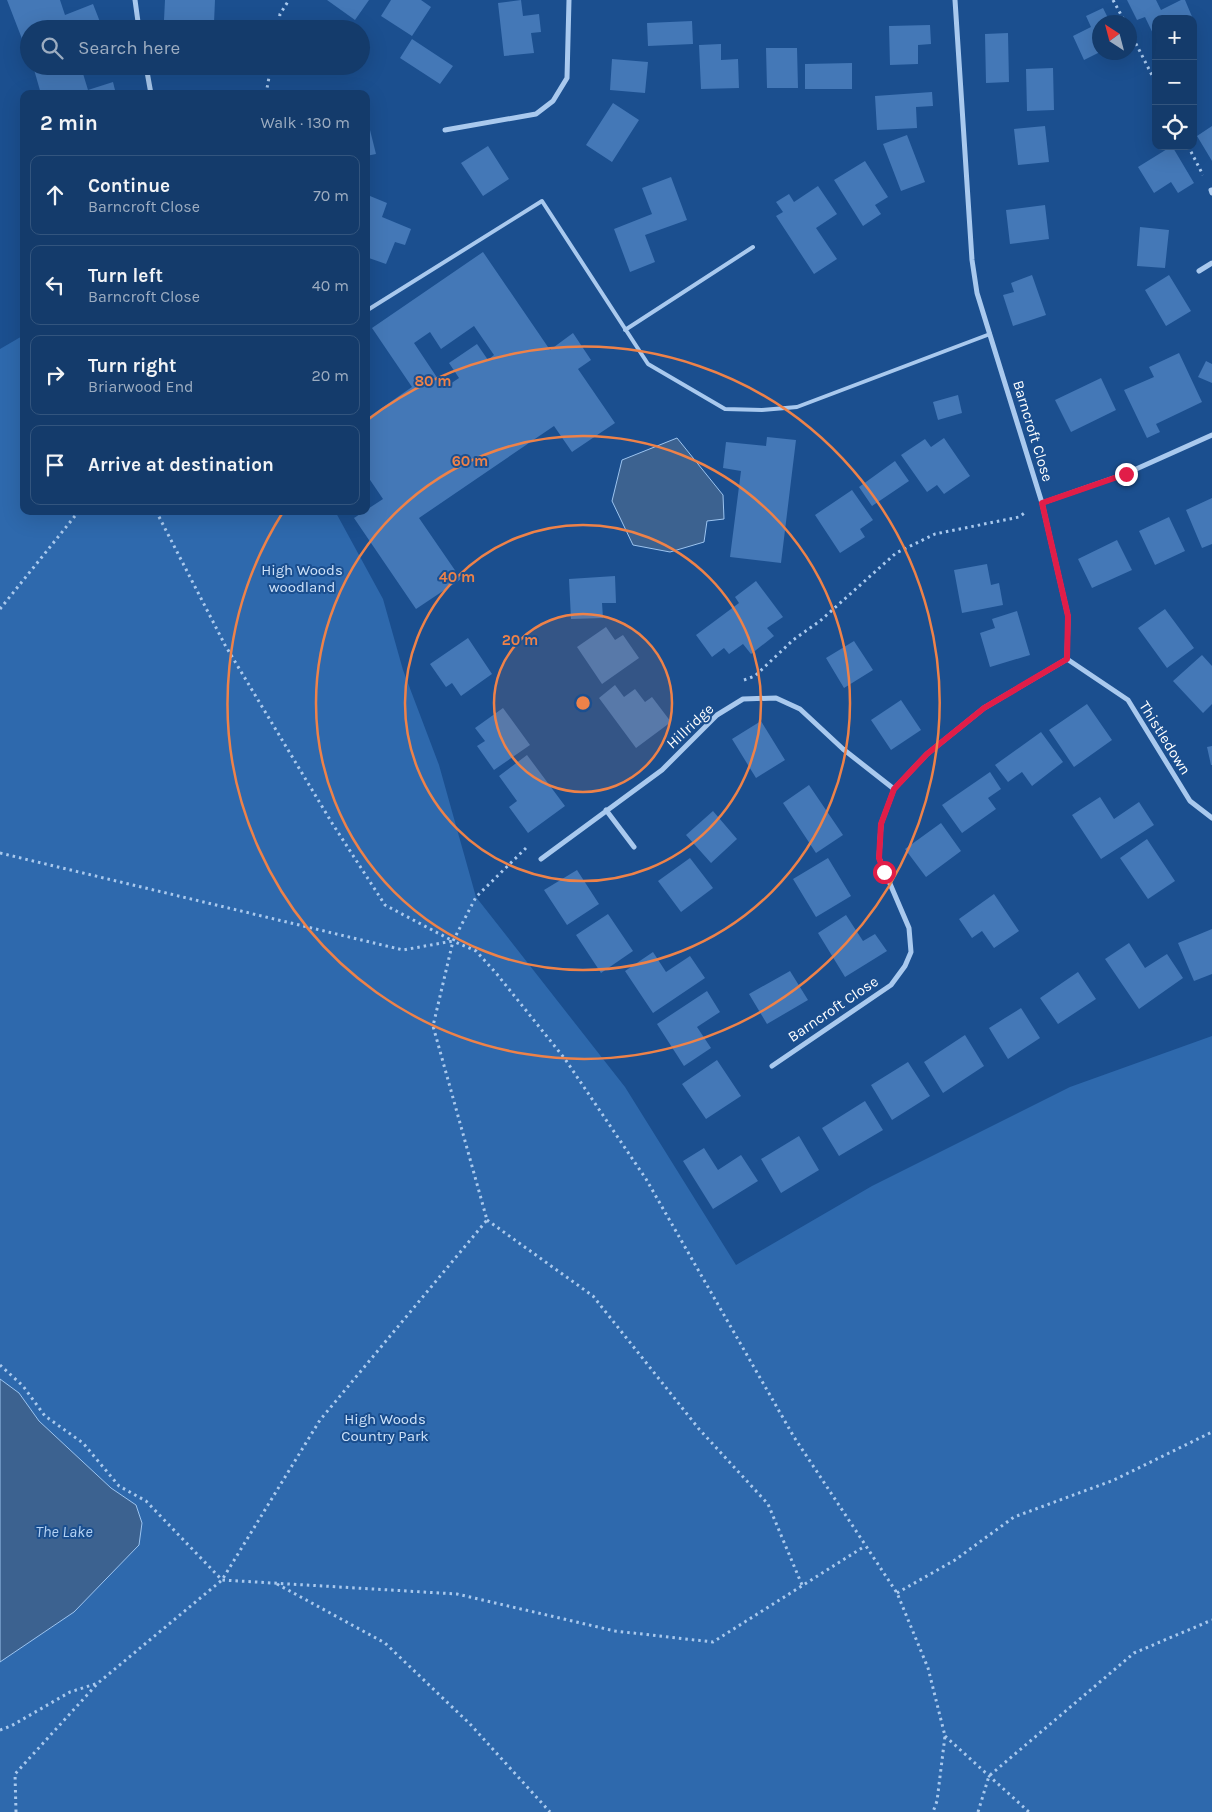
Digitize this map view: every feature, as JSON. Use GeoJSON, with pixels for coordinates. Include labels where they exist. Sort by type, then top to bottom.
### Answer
{"type":"FeatureCollection","features":[{"type":"Feature","properties":{"kind":"street"},"geometry":{"type":"LineString","coordinates":[[135,0],[138,20]]}},
{"type":"Feature","properties":{"kind":"street"},"geometry":{"type":"LineString","coordinates":[[445,130],[536,114],[553,101],[567,78],[569,0]]}},
{"type":"Feature","properties":{"kind":"street","name":"Barncroft Close"},"geometry":{"type":"LineString","coordinates":[[772,1066],[891,985],[905,966],[911,952],[909,928],[879,858],[881,824],[894,789],[927,754],[984,708],[1067,659],[1068,616],[1042,503],[977,293],[972,260],[955,0]]}},
{"type":"Feature","properties":{"kind":"street"},"geometry":{"type":"LineString","coordinates":[[148,75],[150,90]]}},
{"type":"Feature","properties":{"kind":"street"},"geometry":{"type":"LineString","coordinates":[[1199,271],[1212,263]]}},
{"type":"Feature","properties":{"kind":"street"},"geometry":{"type":"LineString","coordinates":[[1042,503],[1126,474],[1212,435]]}},
{"type":"Feature","properties":{"kind":"street","name":"Thistledown"},"geometry":{"type":"LineString","coordinates":[[1067,659],[1128,700],[1190,801],[1212,818]]}},
{"type":"Feature","properties":{"kind":"street","name":"Hillridge"},"geometry":{"type":"LineString","coordinates":[[541,859],[662,770],[717,716],[743,699],[776,698],[800,709],[843,749],[894,789]]}},
{"type":"Feature","properties":{"kind":"street"},"geometry":{"type":"LineString","coordinates":[[606,810],[634,847]]}},
{"type":"Feature","properties":{"kind":"lane"},"geometry":{"type":"LineString","coordinates":[[370,309],[542,202],[648,364],[725,409],[762,410],[797,407],[990,334]]}},
{"type":"Feature","properties":{"kind":"lane"},"geometry":{"type":"LineString","coordinates":[[625,330],[753,247]]}},
{"type":"Feature","properties":{"kind":"path"},"geometry":{"type":"LineString","coordinates":[[279,20],[280,14],[289,0]]}},
{"type":"Feature","properties":{"kind":"path"},"geometry":{"type":"LineString","coordinates":[[1113,0],[1121,15]]}},
{"type":"Feature","properties":{"kind":"path"},"geometry":{"type":"LineString","coordinates":[[1137,46],[1152,75]]}},
{"type":"Feature","properties":{"kind":"path"},"geometry":{"type":"LineString","coordinates":[[267,90],[269,75]]}},
{"type":"Feature","properties":{"kind":"path"},"geometry":{"type":"LineString","coordinates":[[1190,150],[1211,192]]}},
{"type":"Feature","properties":{"kind":"path"},"geometry":{"type":"LineString","coordinates":[[737,683],[755,676],[793,640],[820,621],[896,553],[935,534],[1019,516],[1042,503]]}},
{"type":"Feature","properties":{"kind":"path"},"geometry":{"type":"LineString","coordinates":[[0,609],[76,515]]}},
{"type":"Feature","properties":{"kind":"path"},"geometry":{"type":"LineString","coordinates":[[158,515],[225,645],[332,823],[385,905],[476,951],[565,1059],[646,1179],[794,1437],[897,1593],[928,1668],[945,1736],[934,1812]]}},
{"type":"Feature","properties":{"kind":"path"},"geometry":{"type":"LineString","coordinates":[[0,853],[403,950],[453,941]]}},
{"type":"Feature","properties":{"kind":"path"},"geometry":{"type":"LineString","coordinates":[[476,897],[453,941],[433,1026],[487,1220],[593,1296],[699,1429],[768,1504],[802,1586]]}},
{"type":"Feature","properties":{"kind":"path"},"geometry":{"type":"LineString","coordinates":[[16,1812],[15,1774],[98,1683],[222,1580],[320,1420],[487,1220]]}},
{"type":"Feature","properties":{"kind":"path"},"geometry":{"type":"LineString","coordinates":[[0,1365],[23,1386],[45,1416],[83,1443],[118,1486],[146,1501],[222,1580],[457,1594],[615,1631],[713,1642],[865,1546]]}},
{"type":"Feature","properties":{"kind":"path"},"geometry":{"type":"LineString","coordinates":[[897,1593],[955,1560],[1014,1517],[1114,1480],[1212,1432]]}},
{"type":"Feature","properties":{"kind":"path"},"geometry":{"type":"LineString","coordinates":[[276,1583],[385,1643],[470,1724],[550,1812]]}},
{"type":"Feature","properties":{"kind":"path"},"geometry":{"type":"LineString","coordinates":[[978,1812],[989,1776],[1134,1653],[1212,1620]]}},
{"type":"Feature","properties":{"kind":"path"},"geometry":{"type":"LineString","coordinates":[[0,1730],[11,1726],[70,1692],[98,1683]]}},
{"type":"Feature","properties":{"kind":"path"},"geometry":{"type":"LineString","coordinates":[[945,1736],[1029,1812]]}},
{"type":"Feature","properties":{"kind":"green space","name":"High Woods Country Park"},"geometry":{"type":"Polygon","coordinates":[[[20,337],[20,515],[337,515],[383,599],[403,670],[439,765],[476,897],[625,1087],[736,1265],[872,1186],[1070,1087],[1212,1036],[1212,1812],[0,1812],[0,349],[20,337]]]}},
{"type":"Feature","properties":{"kind":"water"},"geometry":{"type":"Polygon","coordinates":[[[677,438],[723,495],[724,519],[707,521],[704,542],[670,552],[633,545],[612,501],[622,460],[677,438]]]}},
{"type":"Feature","properties":{"kind":"water","name":"The Lake"},"geometry":{"type":"Polygon","coordinates":[[[0,1379],[19,1393],[39,1421],[111,1488],[136,1505],[142,1523],[139,1545],[74,1612],[0,1662],[0,1379]]]}},
{"type":"Feature","properties":{"kind":"building"},"geometry":{"type":"Polygon","coordinates":[[[7,0],[60,0],[65,15],[93,4],[99,20],[20,20],[20,34],[7,0]]]}},
{"type":"Feature","properties":{"kind":"building"},"geometry":{"type":"Polygon","coordinates":[[[165,0],[215,0],[214,20],[164,20],[165,0]]]}},
{"type":"Feature","properties":{"kind":"building"},"geometry":{"type":"Polygon","coordinates":[[[327,0],[369,0],[355,20],[327,0]]]}},
{"type":"Feature","properties":{"kind":"building"},"geometry":{"type":"Polygon","coordinates":[[[391,0],[421,0],[431,7],[412,36],[381,16],[391,0]]]}},
{"type":"Feature","properties":{"kind":"building"},"geometry":{"type":"Polygon","coordinates":[[[521,0],[523,16],[539,14],[541,32],[531,33],[534,53],[504,56],[498,3],[521,0]]]}},
{"type":"Feature","properties":{"kind":"building"},"geometry":{"type":"Polygon","coordinates":[[[1127,0],[1156,0],[1161,10],[1181,0],[1185,0],[1191,15],[1152,15],[1152,32],[1145,17],[1137,20],[1137,15],[1134,15],[1127,0]]]}},
{"type":"Feature","properties":{"kind":"building"},"geometry":{"type":"Polygon","coordinates":[[[1103,8],[1106,15],[1092,15],[1092,56],[1084,60],[1073,36],[1091,27],[1086,16],[1103,8]]]}},
{"type":"Feature","properties":{"kind":"building"},"geometry":{"type":"Polygon","coordinates":[[[692,21],[693,44],[648,46],[647,23],[692,21]]]}},
{"type":"Feature","properties":{"kind":"building"},"geometry":{"type":"Polygon","coordinates":[[[930,25],[931,44],[918,45],[918,64],[890,65],[889,26],[930,25]]]}},
{"type":"Feature","properties":{"kind":"building"},"geometry":{"type":"Polygon","coordinates":[[[1008,33],[1009,82],[986,83],[985,34],[1008,33]]]}},
{"type":"Feature","properties":{"kind":"building"},"geometry":{"type":"Polygon","coordinates":[[[412,39],[453,66],[440,84],[400,58],[412,39]]]}},
{"type":"Feature","properties":{"kind":"building"},"geometry":{"type":"Polygon","coordinates":[[[721,44],[721,60],[738,59],[739,88],[701,89],[699,45],[721,44]]]}},
{"type":"Feature","properties":{"kind":"building"},"geometry":{"type":"Polygon","coordinates":[[[766,48],[797,48],[798,88],[767,88],[766,48]]]}},
{"type":"Feature","properties":{"kind":"building"},"geometry":{"type":"Polygon","coordinates":[[[612,59],[648,62],[645,93],[610,90],[612,59]]]}},
{"type":"Feature","properties":{"kind":"building"},"geometry":{"type":"Polygon","coordinates":[[[852,63],[852,89],[805,89],[805,64],[852,63]]]}},
{"type":"Feature","properties":{"kind":"building"},"geometry":{"type":"Polygon","coordinates":[[[1053,68],[1054,110],[1027,111],[1026,69],[1053,68]]]}},
{"type":"Feature","properties":{"kind":"building"},"geometry":{"type":"Polygon","coordinates":[[[36,75],[83,75],[88,90],[40,90],[36,75]]]}},
{"type":"Feature","properties":{"kind":"building"},"geometry":{"type":"Polygon","coordinates":[[[113,82],[115,90],[88,90],[113,82]]]}},
{"type":"Feature","properties":{"kind":"building"},"geometry":{"type":"Polygon","coordinates":[[[932,92],[933,106],[916,107],[917,128],[877,130],[875,96],[932,92]]]}},
{"type":"Feature","properties":{"kind":"building"},"geometry":{"type":"Polygon","coordinates":[[[613,103],[639,120],[612,162],[586,145],[613,103]]]}},
{"type":"Feature","properties":{"kind":"building"},"geometry":{"type":"Polygon","coordinates":[[[1045,126],[1049,162],[1018,165],[1014,129],[1045,126]]]}},
{"type":"Feature","properties":{"kind":"building"},"geometry":{"type":"Polygon","coordinates":[[[1212,126],[1212,161],[1197,136],[1212,126]]]}},
{"type":"Feature","properties":{"kind":"building"},"geometry":{"type":"Polygon","coordinates":[[[370,130],[376,154],[370,155],[370,130]]]}},
{"type":"Feature","properties":{"kind":"building"},"geometry":{"type":"Polygon","coordinates":[[[907,135],[925,182],[901,191],[883,144],[907,135]]]}},
{"type":"Feature","properties":{"kind":"building"},"geometry":{"type":"Polygon","coordinates":[[[488,146],[509,179],[483,196],[461,163],[488,146]]]}},
{"type":"Feature","properties":{"kind":"building"},"geometry":{"type":"Polygon","coordinates":[[[1166,150],[1174,150],[1194,183],[1178,193],[1171,182],[1154,193],[1138,167],[1166,150]]]}},
{"type":"Feature","properties":{"kind":"building"},"geometry":{"type":"Polygon","coordinates":[[[865,161],[888,197],[875,205],[881,214],[863,226],[834,180],[865,161]]]}},
{"type":"Feature","properties":{"kind":"building"},"geometry":{"type":"Polygon","coordinates":[[[671,177],[687,220],[645,235],[655,262],[630,272],[614,229],[652,214],[642,188],[671,177]]]}},
{"type":"Feature","properties":{"kind":"building"},"geometry":{"type":"Polygon","coordinates":[[[818,186],[837,214],[816,228],[837,259],[814,274],[776,216],[783,212],[776,202],[789,194],[794,202],[818,186]]]}},
{"type":"Feature","properties":{"kind":"building"},"geometry":{"type":"Polygon","coordinates":[[[370,196],[387,203],[382,217],[411,229],[405,245],[395,242],[386,264],[370,258],[370,196]]]}},
{"type":"Feature","properties":{"kind":"building"},"geometry":{"type":"Polygon","coordinates":[[[1045,205],[1049,239],[1010,244],[1006,210],[1045,205]]]}},
{"type":"Feature","properties":{"kind":"building"},"geometry":{"type":"Polygon","coordinates":[[[1140,227],[1169,230],[1165,268],[1137,266],[1140,227]]]}},
{"type":"Feature","properties":{"kind":"building"},"geometry":{"type":"Polygon","coordinates":[[[483,252],[550,350],[573,333],[591,360],[578,369],[615,423],[572,452],[554,426],[419,518],[461,579],[416,609],[354,518],[359,515],[370,515],[370,508],[383,499],[370,480],[370,416],[412,387],[372,328],[483,252]],[[474,326],[441,349],[430,332],[414,343],[444,388],[459,378],[449,363],[477,344],[488,360],[494,355],[474,326]]]}},
{"type":"Feature","properties":{"kind":"building"},"geometry":{"type":"Polygon","coordinates":[[[1032,275],[1046,315],[1013,326],[1003,295],[1014,292],[1011,283],[1032,275]]]}},
{"type":"Feature","properties":{"kind":"building"},"geometry":{"type":"Polygon","coordinates":[[[1169,275],[1191,311],[1166,326],[1145,290],[1169,275]]]}},
{"type":"Feature","properties":{"kind":"building"},"geometry":{"type":"Polygon","coordinates":[[[1179,353],[1202,402],[1156,424],[1160,432],[1147,438],[1124,390],[1154,377],[1149,367],[1179,353]]]}},
{"type":"Feature","properties":{"kind":"building"},"geometry":{"type":"Polygon","coordinates":[[[1206,361],[1212,364],[1212,383],[1198,377],[1206,361]]]}},
{"type":"Feature","properties":{"kind":"building"},"geometry":{"type":"Polygon","coordinates":[[[1101,378],[1116,410],[1071,432],[1055,400],[1101,378]]]}},
{"type":"Feature","properties":{"kind":"building"},"geometry":{"type":"Polygon","coordinates":[[[958,395],[962,413],[938,420],[933,402],[958,395]]]}},
{"type":"Feature","properties":{"kind":"building"},"geometry":{"type":"Polygon","coordinates":[[[767,437],[796,440],[781,563],[730,557],[741,471],[723,468],[726,442],[766,446],[767,437]]]}},
{"type":"Feature","properties":{"kind":"building"},"geometry":{"type":"Polygon","coordinates":[[[944,438],[970,476],[944,494],[937,485],[927,492],[901,455],[925,439],[931,447],[944,438]]]}},
{"type":"Feature","properties":{"kind":"building"},"geometry":{"type":"Polygon","coordinates":[[[895,461],[909,481],[872,506],[859,487],[895,461]]]}},
{"type":"Feature","properties":{"kind":"building"},"geometry":{"type":"Polygon","coordinates":[[[852,490],[873,520],[860,529],[865,537],[840,553],[815,515],[852,490]]]}},
{"type":"Feature","properties":{"kind":"building"},"geometry":{"type":"Polygon","coordinates":[[[1212,498],[1212,544],[1202,548],[1186,510],[1212,498]]]}},
{"type":"Feature","properties":{"kind":"building"},"geometry":{"type":"Polygon","coordinates":[[[1169,517],[1185,551],[1155,565],[1139,531],[1169,517]]]}},
{"type":"Feature","properties":{"kind":"building"},"geometry":{"type":"Polygon","coordinates":[[[1117,540],[1132,570],[1092,588],[1078,559],[1117,540]]]}},
{"type":"Feature","properties":{"kind":"building"},"geometry":{"type":"Polygon","coordinates":[[[987,564],[991,585],[999,583],[1003,605],[962,613],[954,570],[987,564]]]}},
{"type":"Feature","properties":{"kind":"building"},"geometry":{"type":"Polygon","coordinates":[[[615,576],[616,603],[602,603],[603,618],[571,619],[569,579],[615,576]]]}},
{"type":"Feature","properties":{"kind":"building"},"geometry":{"type":"Polygon","coordinates":[[[756,581],[783,617],[767,628],[774,636],[751,654],[743,644],[729,654],[724,648],[712,657],[696,635],[739,603],[735,597],[756,581]]]}},
{"type":"Feature","properties":{"kind":"building"},"geometry":{"type":"Polygon","coordinates":[[[1165,609],[1194,648],[1167,668],[1138,628],[1165,609]]]}},
{"type":"Feature","properties":{"kind":"building"},"geometry":{"type":"Polygon","coordinates":[[[1017,611],[1030,655],[990,667],[980,633],[995,628],[992,619],[1017,611]]]}},
{"type":"Feature","properties":{"kind":"building"},"geometry":{"type":"Polygon","coordinates":[[[606,627],[615,640],[623,635],[639,658],[602,684],[577,647],[606,627]]]}},
{"type":"Feature","properties":{"kind":"building"},"geometry":{"type":"Polygon","coordinates":[[[468,638],[492,674],[461,696],[452,683],[446,687],[430,664],[468,638]]]}},
{"type":"Feature","properties":{"kind":"building"},"geometry":{"type":"Polygon","coordinates":[[[854,641],[873,670],[844,688],[826,658],[854,641]]]}},
{"type":"Feature","properties":{"kind":"building"},"geometry":{"type":"Polygon","coordinates":[[[1202,655],[1212,666],[1212,704],[1203,713],[1173,681],[1202,655]]]}},
{"type":"Feature","properties":{"kind":"building"},"geometry":{"type":"Polygon","coordinates":[[[615,685],[624,697],[635,689],[645,702],[652,697],[671,722],[636,748],[599,698],[615,685]]]}},
{"type":"Feature","properties":{"kind":"building"},"geometry":{"type":"Polygon","coordinates":[[[901,700],[921,730],[891,750],[871,720],[901,700]]]}},
{"type":"Feature","properties":{"kind":"building"},"geometry":{"type":"Polygon","coordinates":[[[1087,704],[1112,740],[1074,767],[1049,730],[1087,704]]]}},
{"type":"Feature","properties":{"kind":"building"},"geometry":{"type":"Polygon","coordinates":[[[503,708],[530,745],[494,770],[477,746],[485,741],[475,728],[503,708]]]}},
{"type":"Feature","properties":{"kind":"building"},"geometry":{"type":"Polygon","coordinates":[[[761,721],[785,760],[756,778],[732,739],[761,721]]]}},
{"type":"Feature","properties":{"kind":"building"},"geometry":{"type":"Polygon","coordinates":[[[1041,732],[1063,762],[1032,786],[1022,772],[1008,782],[995,765],[1041,732]]]}},
{"type":"Feature","properties":{"kind":"building"},"geometry":{"type":"Polygon","coordinates":[[[1212,746],[1212,765],[1211,765],[1207,747],[1212,746]]]}},
{"type":"Feature","properties":{"kind":"building"},"geometry":{"type":"Polygon","coordinates":[[[527,755],[565,806],[528,833],[509,807],[517,801],[499,776],[527,755]]]}},
{"type":"Feature","properties":{"kind":"building"},"geometry":{"type":"Polygon","coordinates":[[[990,772],[1001,789],[988,798],[996,809],[962,833],[942,805],[990,772]]]}},
{"type":"Feature","properties":{"kind":"building"},"geometry":{"type":"Polygon","coordinates":[[[809,785],[843,835],[816,853],[783,803],[809,785]]]}},
{"type":"Feature","properties":{"kind":"building"},"geometry":{"type":"Polygon","coordinates":[[[1100,797],[1114,819],[1139,802],[1154,825],[1101,859],[1072,815],[1100,797]]]}},
{"type":"Feature","properties":{"kind":"building"},"geometry":{"type":"Polygon","coordinates":[[[713,811],[737,839],[711,863],[686,835],[713,811]]]}},
{"type":"Feature","properties":{"kind":"building"},"geometry":{"type":"Polygon","coordinates":[[[941,823],[961,851],[926,877],[905,849],[941,823]]]}},
{"type":"Feature","properties":{"kind":"building"},"geometry":{"type":"Polygon","coordinates":[[[1147,839],[1175,881],[1148,899],[1120,858],[1147,839]]]}},
{"type":"Feature","properties":{"kind":"building"},"geometry":{"type":"Polygon","coordinates":[[[690,858],[713,888],[681,912],[658,881],[690,858]]]}},
{"type":"Feature","properties":{"kind":"building"},"geometry":{"type":"Polygon","coordinates":[[[828,858],[851,896],[816,917],[793,879],[828,858]]]}},
{"type":"Feature","properties":{"kind":"building"},"geometry":{"type":"Polygon","coordinates":[[[577,870],[599,904],[567,925],[544,890],[577,870]]]}},
{"type":"Feature","properties":{"kind":"building"},"geometry":{"type":"Polygon","coordinates":[[[994,894],[1019,931],[994,948],[982,931],[972,938],[959,919],[994,894]]]}},
{"type":"Feature","properties":{"kind":"building"},"geometry":{"type":"Polygon","coordinates":[[[608,914],[633,951],[601,973],[576,935],[608,914]]]}},
{"type":"Feature","properties":{"kind":"building"},"geometry":{"type":"Polygon","coordinates":[[[846,915],[863,941],[875,934],[887,951],[845,977],[818,933],[846,915]]]}},
{"type":"Feature","properties":{"kind":"building"},"geometry":{"type":"Polygon","coordinates":[[[1212,929],[1212,974],[1194,981],[1178,943],[1212,929]]]}},
{"type":"Feature","properties":{"kind":"building"},"geometry":{"type":"Polygon","coordinates":[[[1129,943],[1145,968],[1167,954],[1183,978],[1139,1009],[1105,959],[1129,943]]]}},
{"type":"Feature","properties":{"kind":"building"},"geometry":{"type":"Polygon","coordinates":[[[653,952],[666,972],[690,956],[705,978],[653,1013],[625,971],[653,952]]]}},
{"type":"Feature","properties":{"kind":"building"},"geometry":{"type":"Polygon","coordinates":[[[790,971],[808,1000],[767,1024],[749,994],[790,971]]]}},
{"type":"Feature","properties":{"kind":"building"},"geometry":{"type":"Polygon","coordinates":[[[1078,972],[1096,999],[1058,1024],[1040,998],[1078,972]]]}},
{"type":"Feature","properties":{"kind":"building"},"geometry":{"type":"Polygon","coordinates":[[[707,991],[720,1012],[697,1027],[711,1048],[684,1066],[657,1024],[707,991]]]}},
{"type":"Feature","properties":{"kind":"building"},"geometry":{"type":"Polygon","coordinates":[[[1021,1008],[1040,1038],[1008,1059],[989,1028],[1021,1008]]]}},
{"type":"Feature","properties":{"kind":"building"},"geometry":{"type":"Polygon","coordinates":[[[965,1035],[984,1066],[943,1093],[924,1062],[965,1035]]]}},
{"type":"Feature","properties":{"kind":"building"},"geometry":{"type":"Polygon","coordinates":[[[717,1060],[741,1096],[706,1119],[682,1084],[717,1060]]]}},
{"type":"Feature","properties":{"kind":"building"},"geometry":{"type":"Polygon","coordinates":[[[908,1062],[930,1096],[892,1120],[871,1085],[908,1062]]]}},
{"type":"Feature","properties":{"kind":"building"},"geometry":{"type":"Polygon","coordinates":[[[865,1101],[883,1130],[839,1156],[822,1128],[865,1101]]]}},
{"type":"Feature","properties":{"kind":"building"},"geometry":{"type":"Polygon","coordinates":[[[799,1136],[819,1170],[781,1193],[761,1159],[799,1136]]]}},
{"type":"Feature","properties":{"kind":"building"},"geometry":{"type":"Polygon","coordinates":[[[704,1148],[718,1170],[741,1155],[758,1181],[713,1209],[683,1161],[704,1148]]]}},
{"type":"Feature","properties":{"kind":"route"},"geometry":{"type":"LineString","coordinates":[[884,872],[879,858],[881,824],[894,789],[927,754],[984,708],[1067,659],[1068,616],[1042,503],[1126,474]]}},
{"type":"Feature","properties":{"kind":"park label","name":"High Woods woodland"},"geometry":{"type":"Point","coordinates":[302,578]}}]}
